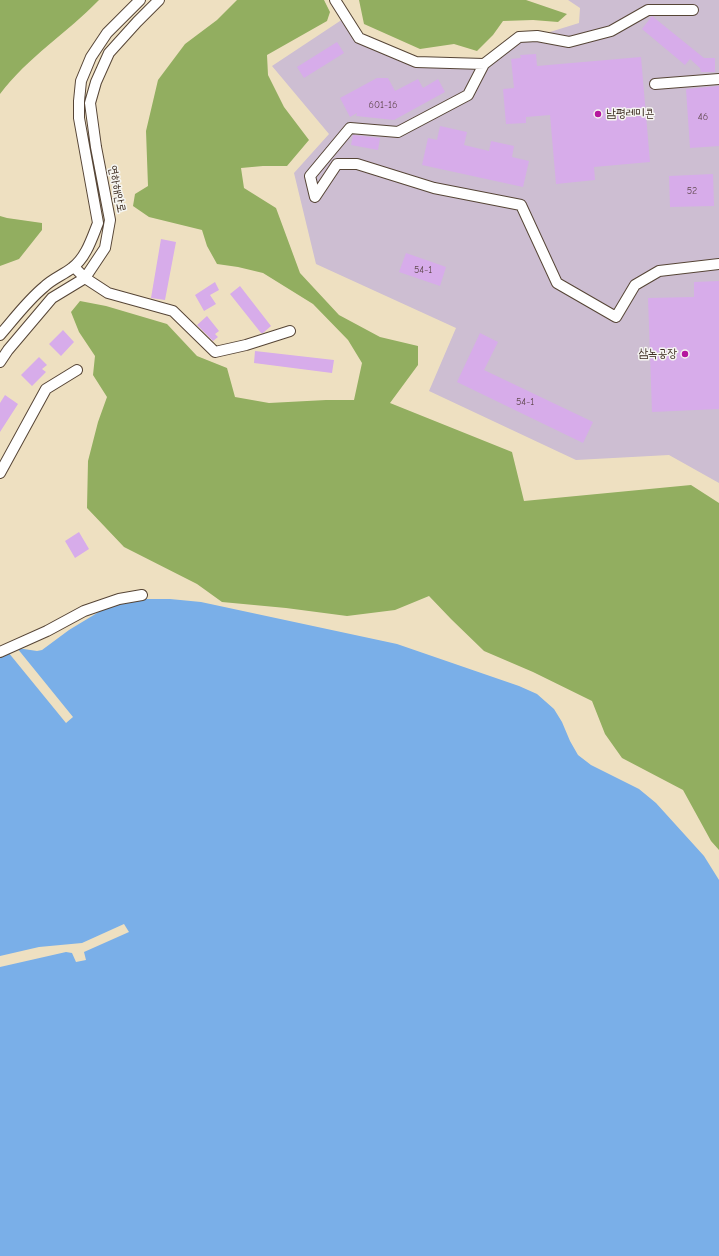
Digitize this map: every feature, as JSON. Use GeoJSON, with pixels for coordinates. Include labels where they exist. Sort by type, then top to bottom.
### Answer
{"type":"FeatureCollection","features":[{"type":"Feature","properties":{"kind":"street","name":"연하해안로"},"geometry":{"type":"LineString","coordinates":[[0,335],[24,306],[44,286],[74,267],[84,255],[98,223],[79,118],[81,81],[92,57],[107,33],[140,0]]}},
{"type":"Feature","properties":{"kind":"street","name":"연하해안로"},"geometry":{"type":"LineString","coordinates":[[0,362],[8,350],[52,298],[85,278],[106,248],[110,220],[96,147],[90,103],[96,82],[109,53],[159,0]]}},
{"type":"Feature","properties":{"kind":"street"},"geometry":{"type":"LineString","coordinates":[[335,0],[359,38],[416,62],[484,64]]}},
{"type":"Feature","properties":{"kind":"street"},"geometry":{"type":"LineString","coordinates":[[693,10],[648,10],[611,31],[569,42],[537,36],[519,37],[484,64],[468,95],[398,132],[350,128],[310,176],[315,197],[337,164],[357,164],[434,188],[521,205],[557,283],[616,317],[635,285],[659,271],[719,264]]}},
{"type":"Feature","properties":{"kind":"street"},"geometry":{"type":"LineString","coordinates":[[655,84],[719,79]]}},
{"type":"Feature","properties":{"kind":"street"},"geometry":{"type":"LineString","coordinates":[[74,267],[85,278],[108,293],[173,311],[215,352],[246,345],[290,331]]}},
{"type":"Feature","properties":{"kind":"street"},"geometry":{"type":"LineString","coordinates":[[0,473],[46,389],[77,370]]}},
{"type":"Feature","properties":{"kind":"street"},"geometry":{"type":"LineString","coordinates":[[0,652],[47,631],[84,612],[119,599],[142,595]]}},
{"type":"Feature","properties":{"kind":"shaded area"},"geometry":{"type":"Polygon","coordinates":[[[568,0],[719,0],[719,483],[669,455],[576,460],[429,391],[456,328],[316,264],[294,173],[329,134],[272,66],[346,17],[359,38],[416,62],[484,64],[519,37],[537,36],[579,23],[580,8],[568,0]]]}},
{"type":"Feature","properties":{"kind":"green space"},"geometry":{"type":"Polygon","coordinates":[[[0,0],[99,0],[23,68],[0,94],[0,0]]]}},
{"type":"Feature","properties":{"kind":"green space"},"geometry":{"type":"Polygon","coordinates":[[[237,0],[324,0],[330,12],[327,21],[267,55],[268,75],[284,107],[309,140],[287,166],[241,168],[244,188],[276,208],[300,273],[339,315],[380,337],[418,346],[418,365],[390,403],[512,452],[524,501],[691,485],[719,503],[719,850],[711,841],[683,790],[622,758],[605,734],[592,701],[533,672],[484,651],[429,596],[395,610],[347,616],[222,602],[197,584],[124,547],[87,508],[88,461],[98,422],[107,397],[93,375],[95,356],[79,332],[71,312],[80,301],[106,306],[167,324],[197,356],[227,368],[235,397],[269,403],[354,400],[362,363],[348,340],[313,304],[263,273],[217,264],[207,246],[202,230],[149,217],[133,206],[135,194],[148,186],[146,131],[158,80],[185,44],[217,20],[237,0]]]}},
{"type":"Feature","properties":{"kind":"green space"},"geometry":{"type":"Polygon","coordinates":[[[359,0],[526,0],[567,14],[558,22],[533,20],[503,21],[493,35],[477,51],[454,44],[420,49],[364,24],[359,0]]]}},
{"type":"Feature","properties":{"kind":"green space"},"geometry":{"type":"Polygon","coordinates":[[[0,216],[42,223],[42,230],[19,259],[0,266],[0,216]]]}},
{"type":"Feature","properties":{"kind":"water"},"geometry":{"type":"Polygon","coordinates":[[[142,599],[170,599],[201,602],[397,644],[519,686],[537,694],[554,709],[578,755],[591,765],[639,789],[656,803],[704,856],[719,880],[719,1256],[0,1256],[0,656],[17,648],[37,651],[42,650],[69,630],[102,610],[124,602],[142,599]]]}},
{"type":"Feature","properties":{"kind":"pier"},"geometry":{"type":"Polygon","coordinates":[[[17,648],[73,717],[66,723],[8,652],[17,648]]]}},
{"type":"Feature","properties":{"kind":"pier"},"geometry":{"type":"Polygon","coordinates":[[[124,924],[129,932],[84,952],[86,960],[76,962],[72,953],[66,952],[0,967],[0,956],[39,947],[82,943],[124,924]]]}},
{"type":"Feature","properties":{"kind":"building"},"geometry":{"type":"Polygon","coordinates":[[[652,16],[704,58],[715,58],[715,72],[701,72],[700,68],[690,59],[685,65],[642,29],[652,16]]]}},
{"type":"Feature","properties":{"kind":"building"},"geometry":{"type":"Polygon","coordinates":[[[337,42],[344,53],[304,78],[297,67],[337,42]]]}},
{"type":"Feature","properties":{"kind":"building","name":"남평레미콘"},"geometry":{"type":"Polygon","coordinates":[[[536,54],[537,66],[641,57],[650,162],[594,167],[595,180],[556,184],[550,115],[526,117],[526,123],[506,124],[503,89],[514,88],[511,59],[521,58],[520,55],[536,54]]]}},
{"type":"Feature","properties":{"kind":"building"},"geometry":{"type":"Polygon","coordinates":[[[377,78],[388,78],[395,91],[418,79],[423,88],[438,79],[445,92],[394,120],[356,116],[357,113],[350,117],[340,98],[377,78]]]}},
{"type":"Feature","properties":{"kind":"building"},"geometry":{"type":"Polygon","coordinates":[[[719,86],[719,146],[690,148],[686,89],[719,86]]]}},
{"type":"Feature","properties":{"kind":"building"},"geometry":{"type":"Polygon","coordinates":[[[440,126],[467,132],[464,145],[489,151],[491,141],[514,146],[512,157],[529,161],[523,187],[422,165],[428,138],[437,140],[440,126]]]}},
{"type":"Feature","properties":{"kind":"building"},"geometry":{"type":"Polygon","coordinates":[[[353,135],[380,138],[378,150],[351,145],[353,135]]]}},
{"type":"Feature","properties":{"kind":"building"},"geometry":{"type":"Polygon","coordinates":[[[713,174],[714,206],[670,207],[669,176],[713,174]]]}},
{"type":"Feature","properties":{"kind":"building"},"geometry":{"type":"Polygon","coordinates":[[[161,239],[176,242],[165,300],[151,298],[161,239]]]}},
{"type":"Feature","properties":{"kind":"building"},"geometry":{"type":"Polygon","coordinates":[[[406,253],[446,267],[440,286],[399,272],[406,253]]]}},
{"type":"Feature","properties":{"kind":"building","name":"삼녹공장"},"geometry":{"type":"Polygon","coordinates":[[[719,281],[719,409],[652,412],[648,298],[694,297],[694,282],[719,281]]]}},
{"type":"Feature","properties":{"kind":"building"},"geometry":{"type":"Polygon","coordinates":[[[215,282],[219,290],[210,295],[216,304],[204,311],[195,295],[215,282]]]}},
{"type":"Feature","properties":{"kind":"building"},"geometry":{"type":"Polygon","coordinates":[[[240,286],[271,326],[263,333],[261,333],[230,294],[240,286]]]}},
{"type":"Feature","properties":{"kind":"building"},"geometry":{"type":"Polygon","coordinates":[[[207,316],[219,331],[215,334],[218,337],[213,341],[197,325],[207,316]]]}},
{"type":"Feature","properties":{"kind":"building"},"geometry":{"type":"Polygon","coordinates":[[[63,330],[74,342],[61,356],[49,344],[63,330]]]}},
{"type":"Feature","properties":{"kind":"building"},"geometry":{"type":"Polygon","coordinates":[[[480,333],[498,342],[484,370],[593,422],[583,443],[457,382],[480,333]]]}},
{"type":"Feature","properties":{"kind":"building"},"geometry":{"type":"Polygon","coordinates":[[[255,351],[334,360],[332,373],[254,363],[255,351]]]}},
{"type":"Feature","properties":{"kind":"building"},"geometry":{"type":"Polygon","coordinates":[[[39,357],[47,365],[42,369],[46,372],[32,386],[21,375],[39,357]]]}},
{"type":"Feature","properties":{"kind":"building"},"geometry":{"type":"Polygon","coordinates":[[[5,395],[18,404],[0,432],[0,403],[5,395]]]}},
{"type":"Feature","properties":{"kind":"building"},"geometry":{"type":"Polygon","coordinates":[[[79,532],[89,549],[75,558],[65,541],[79,532]]]}},
{"type":"Feature","properties":{"kind":"place","name":"남평레미콘"},"geometry":{"type":"Point","coordinates":[598,114]}},
{"type":"Feature","properties":{"kind":"place","name":"삼녹공장"},"geometry":{"type":"Point","coordinates":[685,354]}}]}
